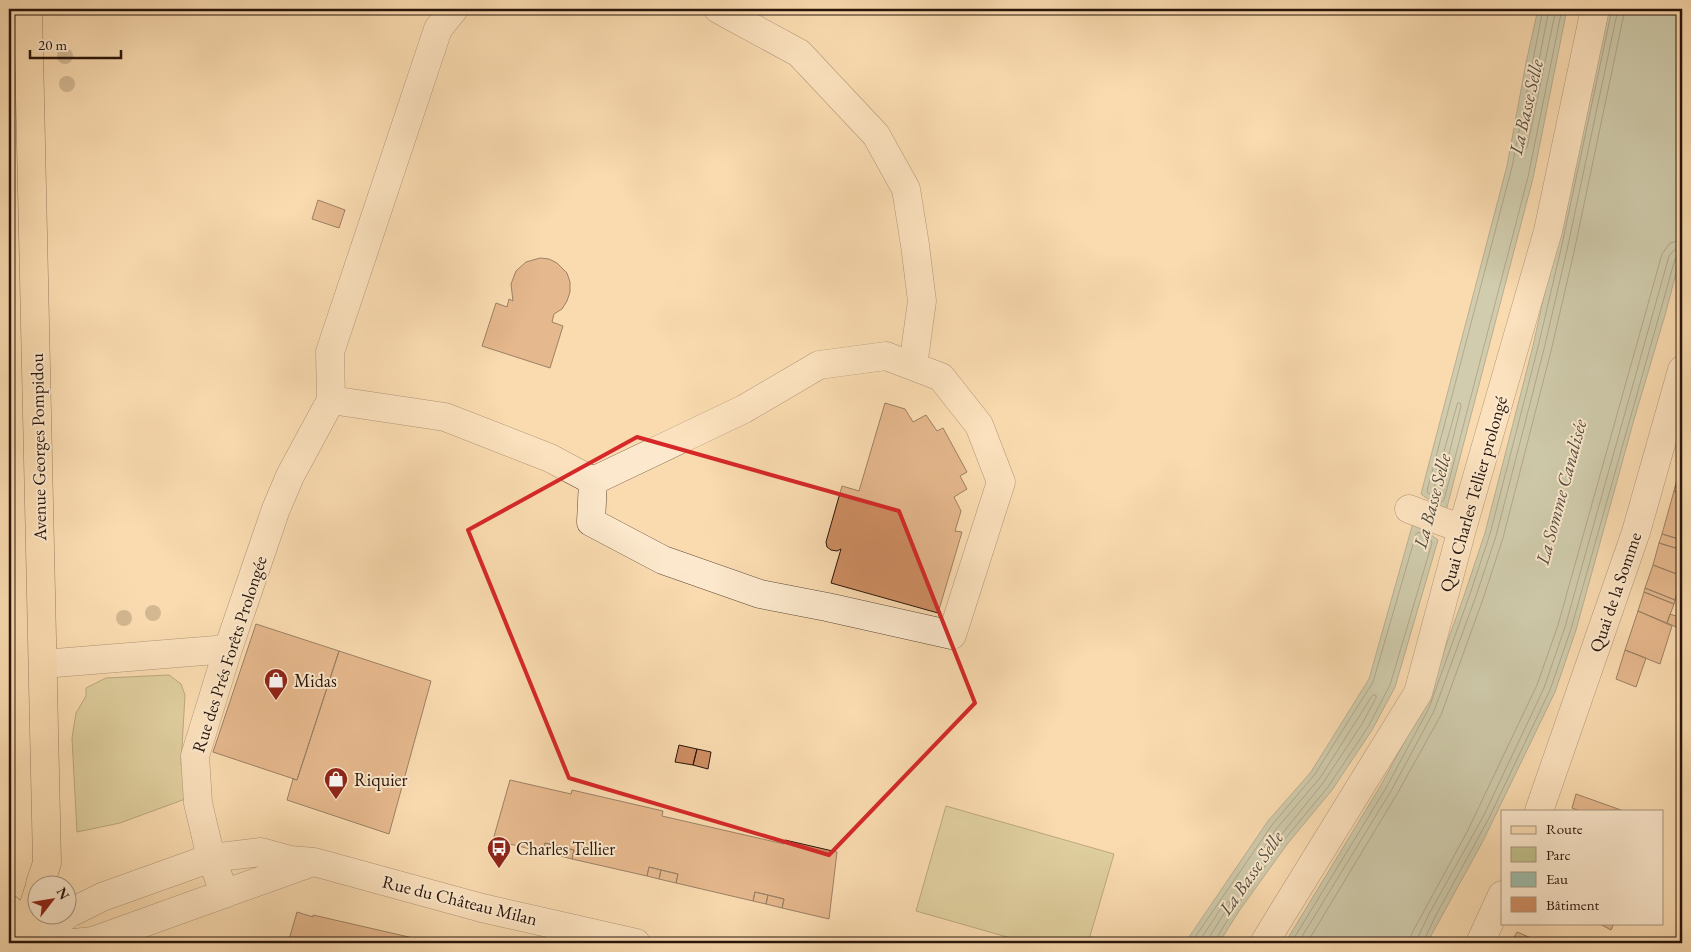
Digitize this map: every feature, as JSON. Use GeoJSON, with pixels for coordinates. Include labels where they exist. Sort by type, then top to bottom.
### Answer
{"type":"FeatureCollection","features":[{"type":"Feature","properties":{"kind":"main road","name":"Avenue Georges Pompidou"},"geometry":{"type":"LineString","coordinates":[[28,9],[47,863],[43,874]]}},
{"type":"Feature","properties":{"kind":"main road"},"geometry":{"type":"LineString","coordinates":[[9,909],[20,943]]}},
{"type":"Feature","properties":{"kind":"main road"},"geometry":{"type":"LineString","coordinates":[[20,943],[28,920]]}},
{"type":"Feature","properties":{"kind":"street"},"geometry":{"type":"LineString","coordinates":[[454,9],[438,29],[330,352],[331,400],[445,417],[550,458],[593,481]]}},
{"type":"Feature","properties":{"kind":"street"},"geometry":{"type":"LineString","coordinates":[[718,9],[799,53],[876,136],[906,189],[922,301],[913,366]]}},
{"type":"Feature","properties":{"kind":"street","name":"Quai Charles Tellier prolongé"},"geometry":{"type":"LineString","coordinates":[[1264,943],[1418,694],[1462,529],[1548,231],[1595,9]]}},
{"type":"Feature","properties":{"kind":"street"},"geometry":{"type":"LineString","coordinates":[[886,356],[941,376],[980,425],[1001,482],[952,636],[827,607],[760,594],[663,560],[591,522],[593,481],[744,409],[819,364],[886,356]]}},
{"type":"Feature","properties":{"kind":"street","name":"Quai de la Somme"},"geometry":{"type":"LineString","coordinates":[[1540,810],[1636,532],[1682,370]]}},
{"type":"Feature","properties":{"kind":"street","name":"Rue des Prés Forêts Prolongée"},"geometry":{"type":"LineString","coordinates":[[225,894],[211,858],[198,803],[195,756],[228,649],[276,509],[290,476],[331,400]]}},
{"type":"Feature","properties":{"kind":"street"},"geometry":{"type":"LineString","coordinates":[[1409,509],[1462,529]]}},
{"type":"Feature","properties":{"kind":"street"},"geometry":{"type":"LineString","coordinates":[[43,664],[228,649]]}},
{"type":"Feature","properties":{"kind":"street","name":"Rue du Château Milan"},"geometry":{"type":"LineString","coordinates":[[28,943],[70,913],[102,897],[211,858],[261,852],[290,860],[314,862],[482,908],[636,943]]}},
{"type":"Feature","properties":{"kind":"street"},"geometry":{"type":"LineString","coordinates":[[74,943],[94,941],[314,862]]}},
{"type":"Feature","properties":{"kind":"street"},"geometry":{"type":"LineString","coordinates":[[1480,943],[1501,898]]}},
{"type":"Feature","properties":{"kind":"highlighted area"},"geometry":{"type":"Polygon","coordinates":[[[637,437],[899,511],[975,703],[829,855],[569,778],[468,530],[637,437]]]}},
{"type":"Feature","properties":{"kind":"green space"},"geometry":{"type":"Polygon","coordinates":[[[169,675],[181,684],[185,695],[181,764],[188,798],[120,823],[77,832],[72,738],[76,713],[86,696],[86,688],[106,678],[169,675]]]}},
{"type":"Feature","properties":{"kind":"green space"},"geometry":{"type":"Polygon","coordinates":[[[946,806],[1114,854],[1088,943],[1028,943],[916,911],[946,806]]]}},
{"type":"Feature","properties":{"kind":"water","name":"La Basse Selle"},"geometry":{"type":"Polygon","coordinates":[[[1538,9],[1567,9],[1533,178],[1446,511],[1444,511],[1421,494],[1507,166],[1538,9]]]}},
{"type":"Feature","properties":{"kind":"water","name":"La Somme Canalisée"},"geometry":{"type":"Polygon","coordinates":[[[1607,9],[1682,9],[1682,251],[1576,630],[1555,692],[1483,841],[1427,943],[1285,943],[1381,785],[1424,706],[1465,593],[1485,533],[1533,346],[1607,9]]]}},
{"type":"Feature","properties":{"kind":"water","name":"La Basse Selle"},"geometry":{"type":"Polygon","coordinates":[[[1413,523],[1438,540],[1395,687],[1372,730],[1332,790],[1288,843],[1239,911],[1219,943],[1185,943],[1268,821],[1311,772],[1369,679],[1413,523]]]}},
{"type":"Feature","properties":{"kind":"building"},"geometry":{"type":"Polygon","coordinates":[[[318,200],[345,210],[339,228],[312,219],[318,200]]]}},
{"type":"Feature","properties":{"kind":"building"},"geometry":{"type":"Polygon","coordinates":[[[540,258],[549,259],[557,263],[567,273],[570,282],[570,292],[567,301],[562,309],[554,314],[552,322],[563,326],[550,368],[482,346],[496,303],[507,307],[509,299],[513,301],[511,284],[516,271],[526,262],[540,258]]]}},
{"type":"Feature","properties":{"kind":"building"},"geometry":{"type":"Polygon","coordinates":[[[885,403],[905,409],[913,422],[926,415],[937,431],[943,428],[967,472],[960,476],[967,489],[954,497],[961,511],[955,531],[962,532],[938,613],[831,583],[841,549],[837,551],[831,550],[827,547],[826,542],[842,486],[859,491],[885,403]]]}},
{"type":"Feature","properties":{"kind":"building"},"geometry":{"type":"Polygon","coordinates":[[[1679,472],[1682,473],[1682,489],[1675,487],[1679,472]]]}},
{"type":"Feature","properties":{"kind":"building"},"geometry":{"type":"Polygon","coordinates":[[[1675,487],[1682,489],[1682,494],[1674,491],[1675,487]]]}},
{"type":"Feature","properties":{"kind":"building"},"geometry":{"type":"Polygon","coordinates":[[[1674,491],[1682,494],[1682,540],[1662,534],[1674,491]]]}},
{"type":"Feature","properties":{"kind":"building"},"geometry":{"type":"Polygon","coordinates":[[[1662,534],[1682,540],[1682,550],[1659,543],[1662,534]]]}},
{"type":"Feature","properties":{"kind":"building"},"geometry":{"type":"Polygon","coordinates":[[[1659,543],[1682,550],[1682,576],[1653,565],[1659,543]]]}},
{"type":"Feature","properties":{"kind":"building"},"geometry":{"type":"Polygon","coordinates":[[[1653,565],[1682,576],[1675,600],[1645,588],[1653,565]]]}},
{"type":"Feature","properties":{"kind":"building"},"geometry":{"type":"Polygon","coordinates":[[[1645,588],[1675,600],[1674,604],[1644,592],[1645,588]]]}},
{"type":"Feature","properties":{"kind":"building"},"geometry":{"type":"Polygon","coordinates":[[[1644,592],[1674,604],[1667,623],[1638,611],[1644,592]]]}},
{"type":"Feature","properties":{"kind":"building"},"geometry":{"type":"Polygon","coordinates":[[[1638,611],[1672,626],[1660,664],[1625,650],[1638,611]]]}},
{"type":"Feature","properties":{"kind":"building"},"geometry":{"type":"Polygon","coordinates":[[[1670,614],[1682,618],[1681,629],[1667,623],[1670,614]]]}},
{"type":"Feature","properties":{"kind":"building","name":"Midas"},"geometry":{"type":"Polygon","coordinates":[[[256,624],[339,651],[297,780],[213,752],[256,624]]]}},
{"type":"Feature","properties":{"kind":"building"},"geometry":{"type":"Polygon","coordinates":[[[1625,650],[1646,658],[1636,687],[1616,679],[1625,650]]]}},
{"type":"Feature","properties":{"kind":"building"},"geometry":{"type":"Polygon","coordinates":[[[339,651],[431,681],[389,834],[287,800],[293,779],[297,780],[339,651]]]}},
{"type":"Feature","properties":{"kind":"building"},"geometry":{"type":"Polygon","coordinates":[[[679,745],[697,749],[693,765],[675,762],[679,745]]]}},
{"type":"Feature","properties":{"kind":"building"},"geometry":{"type":"Polygon","coordinates":[[[697,749],[711,752],[708,769],[693,765],[697,749]]]}},
{"type":"Feature","properties":{"kind":"building"},"geometry":{"type":"Polygon","coordinates":[[[510,780],[571,794],[572,790],[663,811],[662,816],[784,844],[785,840],[837,852],[829,919],[782,908],[784,899],[755,892],[753,901],[676,883],[678,874],[649,867],[647,876],[572,859],[574,850],[545,843],[543,852],[493,840],[510,780]]]}},
{"type":"Feature","properties":{"kind":"building"},"geometry":{"type":"Polygon","coordinates":[[[1576,794],[1621,810],[1577,810],[1572,808],[1576,794]]]}},
{"type":"Feature","properties":{"kind":"building"},"geometry":{"type":"Polygon","coordinates":[[[545,843],[558,846],[556,855],[543,852],[545,843]]]}},
{"type":"Feature","properties":{"kind":"building"},"geometry":{"type":"Polygon","coordinates":[[[558,846],[574,850],[572,859],[556,855],[558,846]]]}},
{"type":"Feature","properties":{"kind":"building"},"geometry":{"type":"Polygon","coordinates":[[[649,867],[661,870],[659,879],[647,876],[649,867]]]}},
{"type":"Feature","properties":{"kind":"building"},"geometry":{"type":"Polygon","coordinates":[[[661,870],[678,874],[676,883],[659,879],[661,870]]]}},
{"type":"Feature","properties":{"kind":"building"},"geometry":{"type":"Polygon","coordinates":[[[755,892],[768,895],[766,904],[753,901],[755,892]]]}},
{"type":"Feature","properties":{"kind":"building"},"geometry":{"type":"Polygon","coordinates":[[[768,895],[784,899],[782,908],[766,904],[768,895]]]}},
{"type":"Feature","properties":{"kind":"building"},"geometry":{"type":"Polygon","coordinates":[[[297,912],[313,917],[313,915],[435,943],[288,943],[297,912]]]}},
{"type":"Feature","properties":{"kind":"building"},"geometry":{"type":"Polygon","coordinates":[[[1600,924],[1614,924],[1611,930],[1600,924]]]}},
{"type":"Feature","properties":{"kind":"building"},"geometry":{"type":"Polygon","coordinates":[[[1517,932],[1536,940],[1534,943],[1511,943],[1517,932]]]}},
{"type":"Feature","properties":{"kind":"place","name":"Midas"},"geometry":{"type":"Point","coordinates":[276,701]}},
{"type":"Feature","properties":{"kind":"place","name":"Riquier"},"geometry":{"type":"Point","coordinates":[336,800]}},
{"type":"Feature","properties":{"kind":"place","name":"Charles Tellier"},"geometry":{"type":"Point","coordinates":[499,869]}}]}
